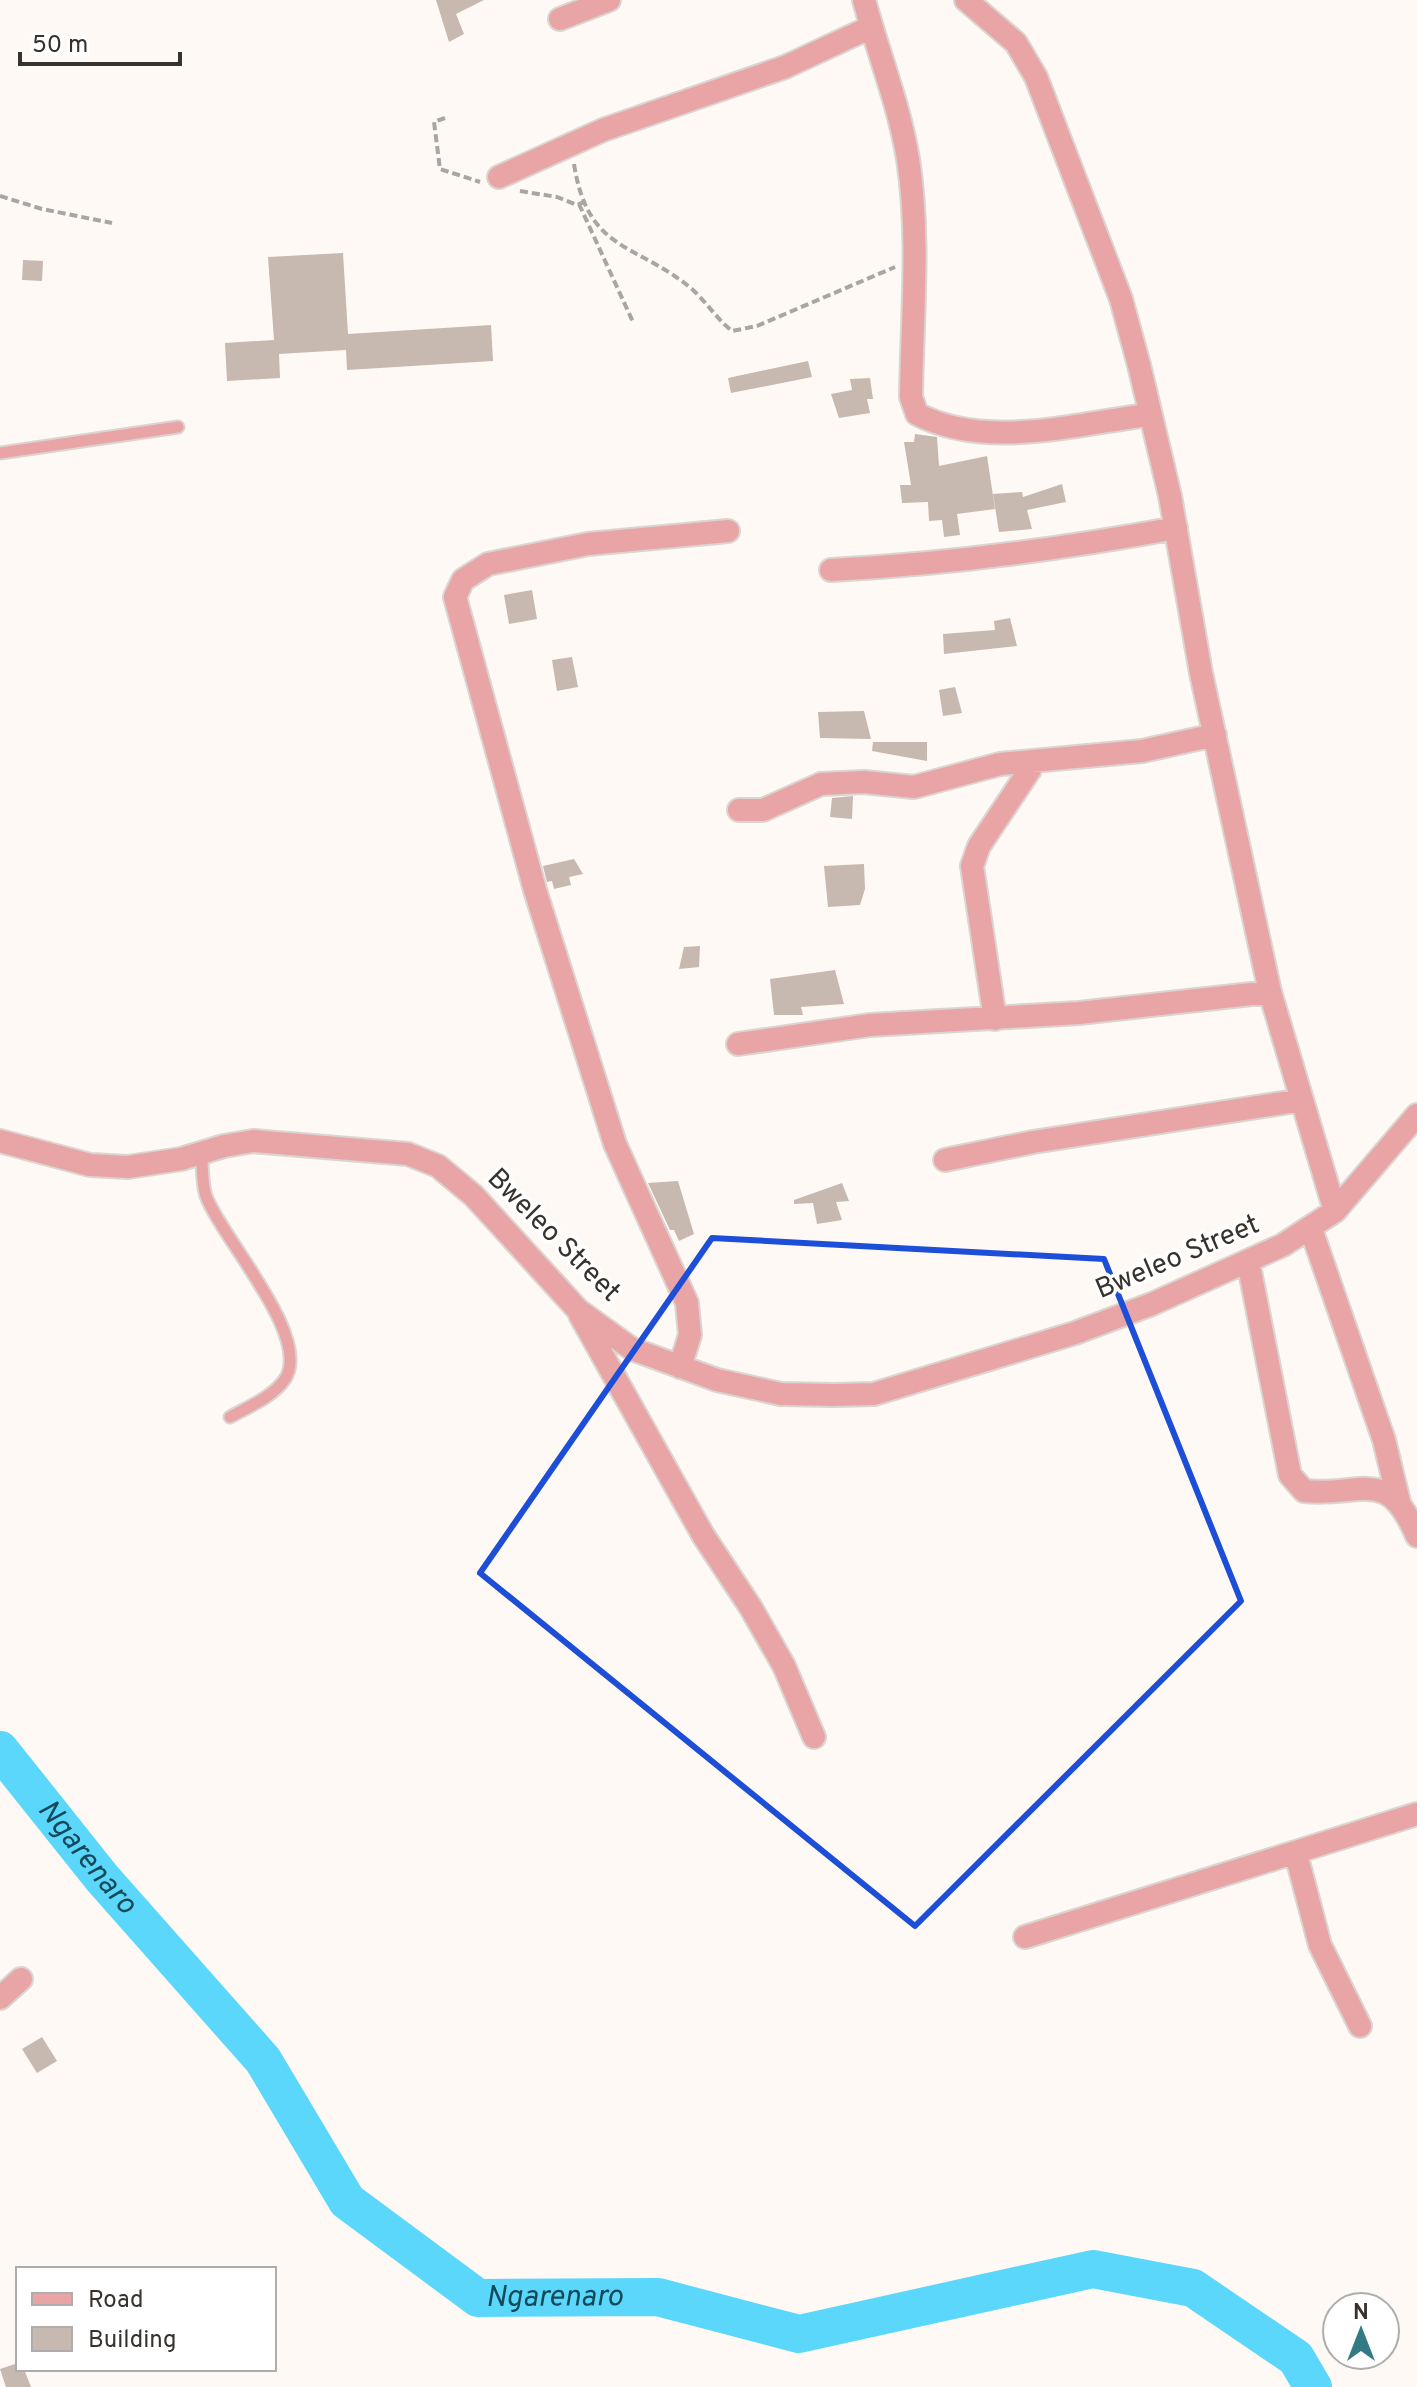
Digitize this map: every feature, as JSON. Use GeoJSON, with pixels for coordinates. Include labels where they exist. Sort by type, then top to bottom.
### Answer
{"type":"FeatureCollection","features":[{"type":"Feature","properties":{"kind":"street"},"geometry":{"type":"LineString","coordinates":[[560,19],[609,0]]}},
{"type":"Feature","properties":{"kind":"street"},"geometry":{"type":"LineString","coordinates":[[864,0],[900,118],[908,161],[912,261],[911,397],[917,414],[950,427],[985,432],[1148,415]]}},
{"type":"Feature","properties":{"kind":"street"},"geometry":{"type":"LineString","coordinates":[[966,0],[1016,43],[1036,77],[1121,299],[1176,528],[1215,735],[1270,992],[1335,1211]]}},
{"type":"Feature","properties":{"kind":"street"},"geometry":{"type":"LineString","coordinates":[[499,177],[573,144],[785,67],[871,27]]}},
{"type":"Feature","properties":{"kind":"street"},"geometry":{"type":"LineString","coordinates":[[831,570],[898,568],[1176,528]]}},
{"type":"Feature","properties":{"kind":"street"},"geometry":{"type":"LineString","coordinates":[[680,1367],[690,1335],[687,1303],[615,1144],[535,890],[455,597],[463,580],[488,564],[588,544],[728,531]]}},
{"type":"Feature","properties":{"kind":"street"},"geometry":{"type":"LineString","coordinates":[[739,810],[763,810],[821,784],[864,782],[914,787],[1000,764],[1142,751],[1215,735]]}},
{"type":"Feature","properties":{"kind":"street"},"geometry":{"type":"LineString","coordinates":[[995,1019],[972,866],[979,846],[1035,762]]}},
{"type":"Feature","properties":{"kind":"street"},"geometry":{"type":"LineString","coordinates":[[738,1044],[870,1025],[995,1019],[1270,992]]}},
{"type":"Feature","properties":{"kind":"street"},"geometry":{"type":"LineString","coordinates":[[945,1160],[1033,1142],[1302,1100]]}},
{"type":"Feature","properties":{"kind":"street","name":"Bweleo Street"},"geometry":{"type":"LineString","coordinates":[[0,1141],[103,1166],[154,1165],[253,1141],[408,1154],[438,1166],[474,1196],[578,1310],[632,1349],[680,1367],[781,1394],[874,1394],[1109,1321],[1248,1261],[1311,1229],[1335,1211],[1417,1115]]}},
{"type":"Feature","properties":{"kind":"street"},"geometry":{"type":"LineString","coordinates":[[1311,1229],[1384,1440],[1399,1502],[1417,1536]]}},
{"type":"Feature","properties":{"kind":"street"},"geometry":{"type":"LineString","coordinates":[[1248,1261],[1290,1475],[1304,1491],[1329,1494],[1369,1488],[1387,1491],[1399,1502]]}},
{"type":"Feature","properties":{"kind":"street"},"geometry":{"type":"LineString","coordinates":[[578,1310],[703,1535],[751,1608],[784,1666],[814,1737]]}},
{"type":"Feature","properties":{"kind":"street"},"geometry":{"type":"LineString","coordinates":[[1025,1937],[1417,1814]]}},
{"type":"Feature","properties":{"kind":"street"},"geometry":{"type":"LineString","coordinates":[[1296,1854],[1320,1945],[1360,2026]]}},
{"type":"Feature","properties":{"kind":"street"},"geometry":{"type":"LineString","coordinates":[[0,1998],[21,1979]]}},
{"type":"Feature","properties":{"kind":"lane"},"geometry":{"type":"LineString","coordinates":[[0,453],[178,427]]}},
{"type":"Feature","properties":{"kind":"lane"},"geometry":{"type":"LineString","coordinates":[[202,1153],[206,1197],[245,1257],[288,1340],[290,1358],[287,1377],[271,1394],[230,1417]]}},
{"type":"Feature","properties":{"kind":"path"},"geometry":{"type":"LineString","coordinates":[[573,144],[577,185],[598,226],[621,248],[692,289],[732,331],[757,326],[912,261]]}},
{"type":"Feature","properties":{"kind":"path"},"geometry":{"type":"LineString","coordinates":[[0,196],[42,209],[112,223]]}},
{"type":"Feature","properties":{"kind":"path"},"geometry":{"type":"LineString","coordinates":[[579,204],[633,322]]}},
{"type":"Feature","properties":{"kind":"highlighted area"},"geometry":{"type":"Polygon","coordinates":[[[712,1238],[1104,1259],[1241,1601],[915,1926],[480,1573],[712,1238]]]}},
{"type":"Feature","properties":{"kind":"building"},"geometry":{"type":"Polygon","coordinates":[[[436,0],[484,0],[456,14],[464,34],[449,42],[436,0]]]}},
{"type":"Feature","properties":{"kind":"building"},"geometry":{"type":"Polygon","coordinates":[[[343,253],[348,334],[491,325],[493,361],[347,370],[346,350],[279,354],[280,378],[227,381],[225,343],[274,340],[268,257],[343,253]]]}},
{"type":"Feature","properties":{"kind":"building"},"geometry":{"type":"Polygon","coordinates":[[[23,260],[43,261],[42,281],[22,280],[23,260]]]}},
{"type":"Feature","properties":{"kind":"building"},"geometry":{"type":"Polygon","coordinates":[[[808,361],[812,377],[731,393],[728,378],[808,361]]]}},
{"type":"Feature","properties":{"kind":"building"},"geometry":{"type":"Polygon","coordinates":[[[870,378],[873,399],[867,399],[870,413],[839,418],[831,394],[852,390],[850,379],[870,378]]]}},
{"type":"Feature","properties":{"kind":"building"},"geometry":{"type":"Polygon","coordinates":[[[915,434],[937,437],[939,466],[987,456],[995,509],[957,514],[960,535],[944,537],[942,520],[929,521],[928,502],[902,503],[900,485],[911,485],[904,442],[914,442],[915,434]]]}},
{"type":"Feature","properties":{"kind":"building"},"geometry":{"type":"Polygon","coordinates":[[[1062,484],[1066,502],[1027,510],[1032,529],[999,532],[993,494],[1022,492],[1023,497],[1062,484]]]}},
{"type":"Feature","properties":{"kind":"building"},"geometry":{"type":"Polygon","coordinates":[[[532,590],[537,619],[509,624],[504,595],[532,590]]]}},
{"type":"Feature","properties":{"kind":"building"},"geometry":{"type":"Polygon","coordinates":[[[1010,618],[1017,646],[944,654],[943,634],[995,630],[994,621],[1010,618]]]}},
{"type":"Feature","properties":{"kind":"building"},"geometry":{"type":"Polygon","coordinates":[[[572,657],[578,687],[557,691],[552,660],[572,657]]]}},
{"type":"Feature","properties":{"kind":"building"},"geometry":{"type":"Polygon","coordinates":[[[955,687],[962,713],[943,716],[939,690],[955,687]]]}},
{"type":"Feature","properties":{"kind":"building"},"geometry":{"type":"Polygon","coordinates":[[[864,711],[871,739],[820,738],[818,712],[864,711]]]}},
{"type":"Feature","properties":{"kind":"building"},"geometry":{"type":"Polygon","coordinates":[[[873,742],[927,742],[927,761],[872,751],[873,742]]]}},
{"type":"Feature","properties":{"kind":"building"},"geometry":{"type":"Polygon","coordinates":[[[853,796],[852,819],[830,817],[832,798],[853,796]]]}},
{"type":"Feature","properties":{"kind":"building"},"geometry":{"type":"Polygon","coordinates":[[[574,859],[583,874],[569,877],[571,885],[554,889],[552,881],[547,882],[543,866],[574,859]]]}},
{"type":"Feature","properties":{"kind":"building"},"geometry":{"type":"Polygon","coordinates":[[[864,864],[865,889],[860,905],[828,907],[824,866],[864,864]]]}},
{"type":"Feature","properties":{"kind":"building"},"geometry":{"type":"Polygon","coordinates":[[[700,946],[699,967],[679,969],[684,947],[700,946]]]}},
{"type":"Feature","properties":{"kind":"building"},"geometry":{"type":"Polygon","coordinates":[[[835,970],[844,1004],[801,1007],[803,1015],[774,1015],[770,979],[835,970]]]}},
{"type":"Feature","properties":{"kind":"building"},"geometry":{"type":"Polygon","coordinates":[[[678,1181],[694,1234],[679,1241],[674,1230],[670,1230],[648,1183],[678,1181]]]}},
{"type":"Feature","properties":{"kind":"building"},"geometry":{"type":"Polygon","coordinates":[[[842,1183],[849,1201],[836,1202],[842,1220],[817,1224],[813,1203],[794,1204],[794,1200],[842,1183]]]}},
{"type":"Feature","properties":{"kind":"building"},"geometry":{"type":"Polygon","coordinates":[[[42,2037],[57,2061],[37,2073],[22,2049],[42,2037]]]}},
{"type":"Feature","properties":{"kind":"building"},"geometry":{"type":"Polygon","coordinates":[[[16,2364],[16,2371],[25,2371],[31,2387],[6,2387],[0,2369],[16,2364]]]}},
{"type":"Feature","properties":{"kind":"waterway","name":"Ngarenaro"},"geometry":{"type":"LineString","coordinates":[[0,1750],[102,1878],[263,2060],[347,2201],[478,2298],[658,2297],[799,2334],[1093,2269],[1193,2288],[1296,2358],[1313,2387]]}}]}
